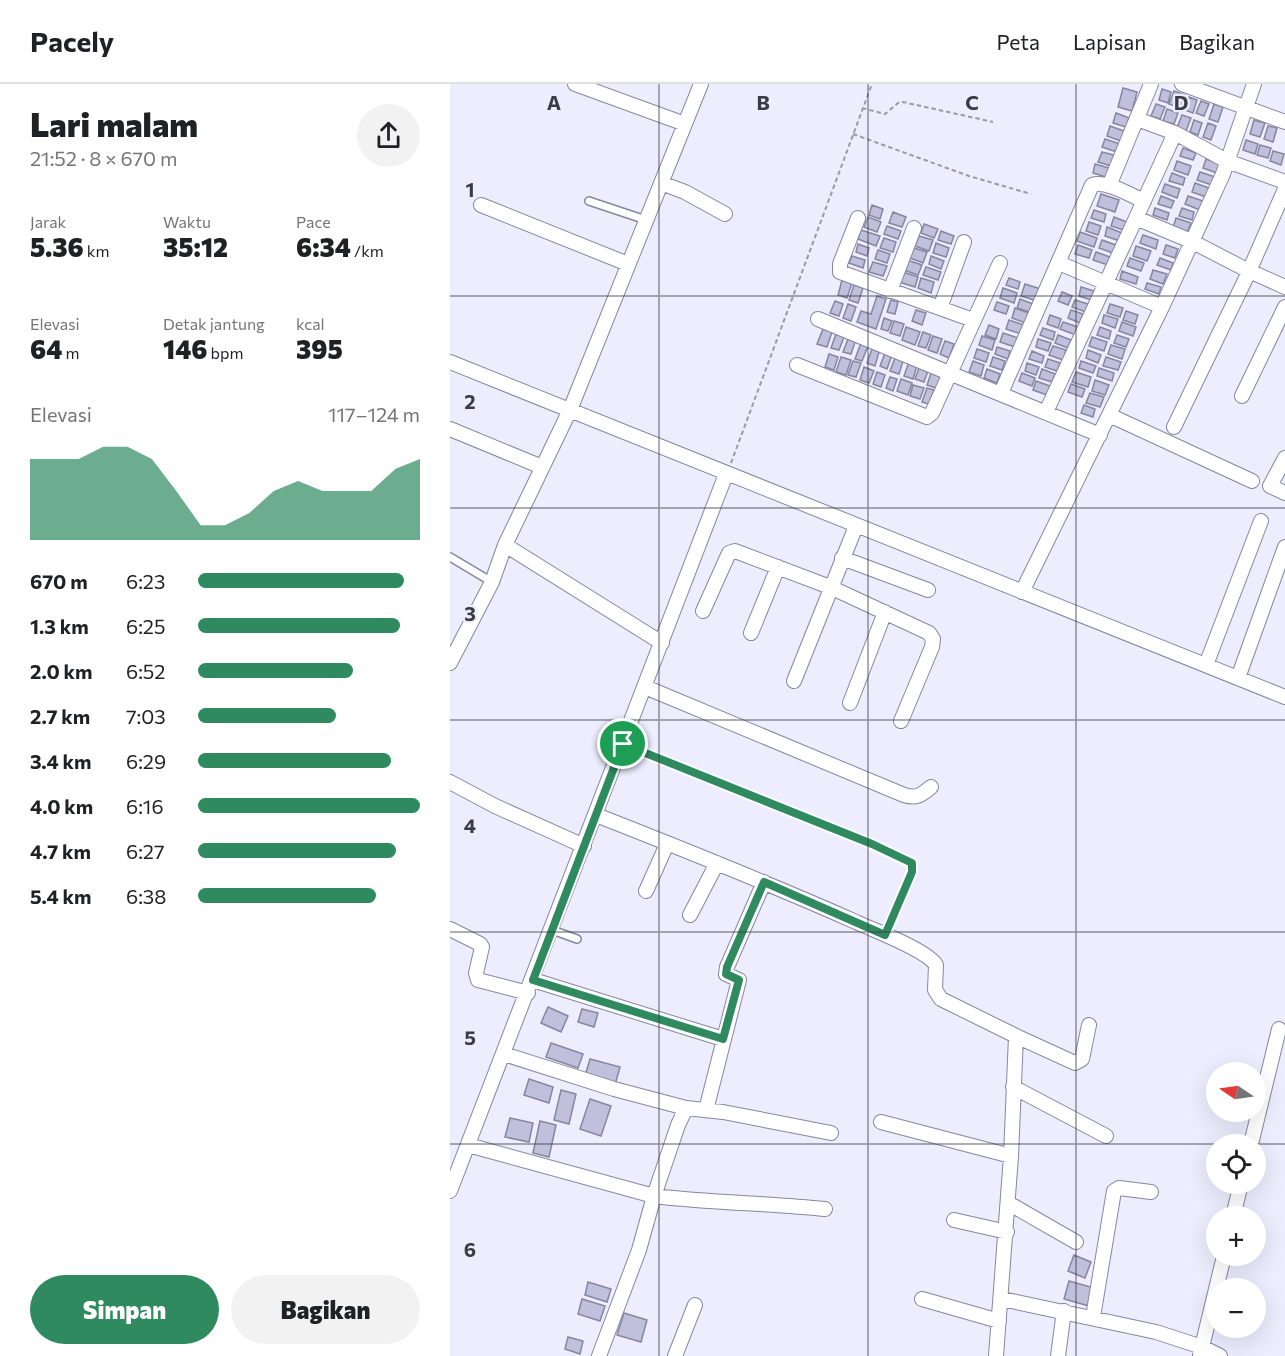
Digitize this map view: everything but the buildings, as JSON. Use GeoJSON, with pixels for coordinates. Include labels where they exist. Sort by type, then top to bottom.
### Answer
{"type":"FeatureCollection","features":[{"type":"Feature","properties":{"kind":"street"},"geometry":{"type":"LineString","coordinates":[[575,84],[685,124]]}},
{"type":"Feature","properties":{"kind":"street"},"geometry":{"type":"LineString","coordinates":[[450,663],[510,549],[542,467],[577,413],[628,264],[646,220],[666,185],[685,124],[701,84]]}},
{"type":"Feature","properties":{"kind":"street"},"geometry":{"type":"LineString","coordinates":[[1108,186],[1151,84]]}},
{"type":"Feature","properties":{"kind":"street"},"geometry":{"type":"LineString","coordinates":[[1182,84],[1285,122]]}},
{"type":"Feature","properties":{"kind":"street"},"geometry":{"type":"LineString","coordinates":[[1022,592],[1162,307],[1227,161],[1254,84]]}},
{"type":"Feature","properties":{"kind":"street"},"geometry":{"type":"LineString","coordinates":[[1137,119],[1175,133],[1227,161],[1285,182]]}},
{"type":"Feature","properties":{"kind":"street"},"geometry":{"type":"LineString","coordinates":[[1046,412],[1175,133]]}},
{"type":"Feature","properties":{"kind":"street"},"geometry":{"type":"LineString","coordinates":[[1000,393],[1092,186],[1096,184],[1108,186],[1144,201]]}},
{"type":"Feature","properties":{"kind":"street"},"geometry":{"type":"LineString","coordinates":[[666,185],[725,214]]}},
{"type":"Feature","properties":{"kind":"street"},"geometry":{"type":"LineString","coordinates":[[1174,427],[1249,271],[1285,189]]}},
{"type":"Feature","properties":{"kind":"street"},"geometry":{"type":"LineString","coordinates":[[481,205],[628,264]]}},
{"type":"Feature","properties":{"kind":"street"},"geometry":{"type":"LineString","coordinates":[[858,218],[840,264],[840,272],[973,320]]}},
{"type":"Feature","properties":{"kind":"street"},"geometry":{"type":"LineString","coordinates":[[1136,218],[1191,240],[1285,287]]}},
{"type":"Feature","properties":{"kind":"street"},"geometry":{"type":"LineString","coordinates":[[890,291],[914,228]]}},
{"type":"Feature","properties":{"kind":"street"},"geometry":{"type":"LineString","coordinates":[[940,308],[964,242]]}},
{"type":"Feature","properties":{"kind":"street"},"geometry":{"type":"LineString","coordinates":[[797,365],[924,417],[932,413],[949,371],[1000,263]]}},
{"type":"Feature","properties":{"kind":"street"},"geometry":{"type":"LineString","coordinates":[[1059,263],[1162,307]]}},
{"type":"Feature","properties":{"kind":"street"},"geometry":{"type":"LineString","coordinates":[[1242,396],[1285,307]]}},
{"type":"Feature","properties":{"kind":"street"},"geometry":{"type":"LineString","coordinates":[[818,318],[1100,435]]}},
{"type":"Feature","properties":{"kind":"street"},"geometry":{"type":"LineString","coordinates":[[450,362],[1285,697]]}},
{"type":"Feature","properties":{"kind":"street"},"geometry":{"type":"LineString","coordinates":[[1109,415],[1252,481]]}},
{"type":"Feature","properties":{"kind":"street"},"geometry":{"type":"LineString","coordinates":[[450,429],[542,467]]}},
{"type":"Feature","properties":{"kind":"street"},"geometry":{"type":"LineString","coordinates":[[1285,458],[1270,486],[1285,493]]}},
{"type":"Feature","properties":{"kind":"street"},"geometry":{"type":"LineString","coordinates":[[450,1191],[454,1172],[476,1147],[537,985],[584,846],[602,817],[626,745],[652,691],[662,643],[735,477]]}},
{"type":"Feature","properties":{"kind":"street"},"geometry":{"type":"LineString","coordinates":[[1206,666],[1261,521]]}},
{"type":"Feature","properties":{"kind":"street"},"geometry":{"type":"LineString","coordinates":[[794,681],[856,526]]}},
{"type":"Feature","properties":{"kind":"street"},"geometry":{"type":"LineString","coordinates":[[1238,678],[1285,546]]}},
{"type":"Feature","properties":{"kind":"street"},"geometry":{"type":"LineString","coordinates":[[510,549],[662,643]]}},
{"type":"Feature","properties":{"kind":"street"},"geometry":{"type":"LineString","coordinates":[[703,611],[729,553],[735,551],[830,587],[929,633],[933,639],[932,647],[901,721]]}},
{"type":"Feature","properties":{"kind":"street"},"geometry":{"type":"LineString","coordinates":[[842,558],[928,590]]}},
{"type":"Feature","properties":{"kind":"street"},"geometry":{"type":"LineString","coordinates":[[751,633],[778,567]]}},
{"type":"Feature","properties":{"kind":"street"},"geometry":{"type":"LineString","coordinates":[[850,703],[885,612]]}},
{"type":"Feature","properties":{"kind":"street"},"geometry":{"type":"LineString","coordinates":[[652,691],[904,795],[913,798],[920,796],[931,787]]}},
{"type":"Feature","properties":{"kind":"street"},"geometry":{"type":"LineString","coordinates":[[450,782],[504,811],[584,846]]}},
{"type":"Feature","properties":{"kind":"street"},"geometry":{"type":"LineString","coordinates":[[602,817],[764,882],[885,935],[934,961],[936,969],[934,990],[941,999],[1075,1063],[1082,1059],[1089,1025]]}},
{"type":"Feature","properties":{"kind":"street"},"geometry":{"type":"LineString","coordinates":[[645,891],[667,844]]}},
{"type":"Feature","properties":{"kind":"street"},"geometry":{"type":"LineString","coordinates":[[690,915],[717,863]]}},
{"type":"Feature","properties":{"kind":"street"},"geometry":{"type":"LineString","coordinates":[[706,1110],[739,980],[726,974],[727,967],[764,882]]}},
{"type":"Feature","properties":{"kind":"street"},"geometry":{"type":"LineString","coordinates":[[450,929],[482,947],[476,973],[478,980],[537,985],[723,1039]]}},
{"type":"Feature","properties":{"kind":"street"},"geometry":{"type":"LineString","coordinates":[[1253,1134],[1279,1029]]}},
{"type":"Feature","properties":{"kind":"street"},"geometry":{"type":"LineString","coordinates":[[996,1356],[1011,1156],[1016,1036]]}},
{"type":"Feature","properties":{"kind":"street"},"geometry":{"type":"LineString","coordinates":[[510,1056],[614,1089],[686,1108],[723,1112],[831,1132]]}},
{"type":"Feature","properties":{"kind":"street"},"geometry":{"type":"LineString","coordinates":[[1013,1087],[1106,1136]]}},
{"type":"Feature","properties":{"kind":"street"},"geometry":{"type":"LineString","coordinates":[[599,1356],[639,1250],[654,1196],[686,1108]]}},
{"type":"Feature","properties":{"kind":"street"},"geometry":{"type":"LineString","coordinates":[[880,1122],[1011,1156]]}},
{"type":"Feature","properties":{"kind":"street"},"geometry":{"type":"LineString","coordinates":[[476,1147],[654,1196],[707,1202],[825,1209]]}},
{"type":"Feature","properties":{"kind":"street"},"geometry":{"type":"LineString","coordinates":[[1093,1317],[1114,1191],[1119,1188],[1152,1192]]}},
{"type":"Feature","properties":{"kind":"street"},"geometry":{"type":"LineString","coordinates":[[1008,1203],[1076,1242]]}},
{"type":"Feature","properties":{"kind":"street"},"geometry":{"type":"LineString","coordinates":[[954,1220],[1006,1232]]}},
{"type":"Feature","properties":{"kind":"street"},"geometry":{"type":"LineString","coordinates":[[1201,1352],[1222,1266]]}},
{"type":"Feature","properties":{"kind":"street"},"geometry":{"type":"LineString","coordinates":[[922,1299],[999,1321]]}},
{"type":"Feature","properties":{"kind":"street"},"geometry":{"type":"LineString","coordinates":[[1002,1299],[1156,1332],[1201,1352],[1220,1356]]}},
{"type":"Feature","properties":{"kind":"street"},"geometry":{"type":"LineString","coordinates":[[675,1356],[695,1305]]}},
{"type":"Feature","properties":{"kind":"street"},"geometry":{"type":"LineString","coordinates":[[1058,1356],[1064,1311]]}},
{"type":"Feature","properties":{"kind":"lane"},"geometry":{"type":"LineString","coordinates":[[589,201],[646,220]]}},
{"type":"Feature","properties":{"kind":"lane"},"geometry":{"type":"LineString","coordinates":[[450,557],[492,582]]}},
{"type":"Feature","properties":{"kind":"lane"},"geometry":{"type":"LineString","coordinates":[[626,745],[872,844],[912,863],[912,872],[885,935]]}},
{"type":"Feature","properties":{"kind":"lane"},"geometry":{"type":"LineString","coordinates":[[554,931],[577,939]]}},
{"type":"Feature","properties":{"kind":"path"},"geometry":{"type":"LineString","coordinates":[[735,477],[872,84]]}},
{"type":"Feature","properties":{"kind":"path"},"geometry":{"type":"LineString","coordinates":[[862,108],[885,114],[897,103],[903,102],[993,122]]}},
{"type":"Feature","properties":{"kind":"path"},"geometry":{"type":"LineString","coordinates":[[853,134],[969,176],[1031,194]]}},
{"type":"Feature","properties":{"kind":"route"},"geometry":{"type":"LineString","coordinates":[[623,744],[872,844],[912,863],[914,868],[885,935],[764,882],[727,967],[726,974],[739,980],[723,1039],[533,980],[623,744]]}}]}
